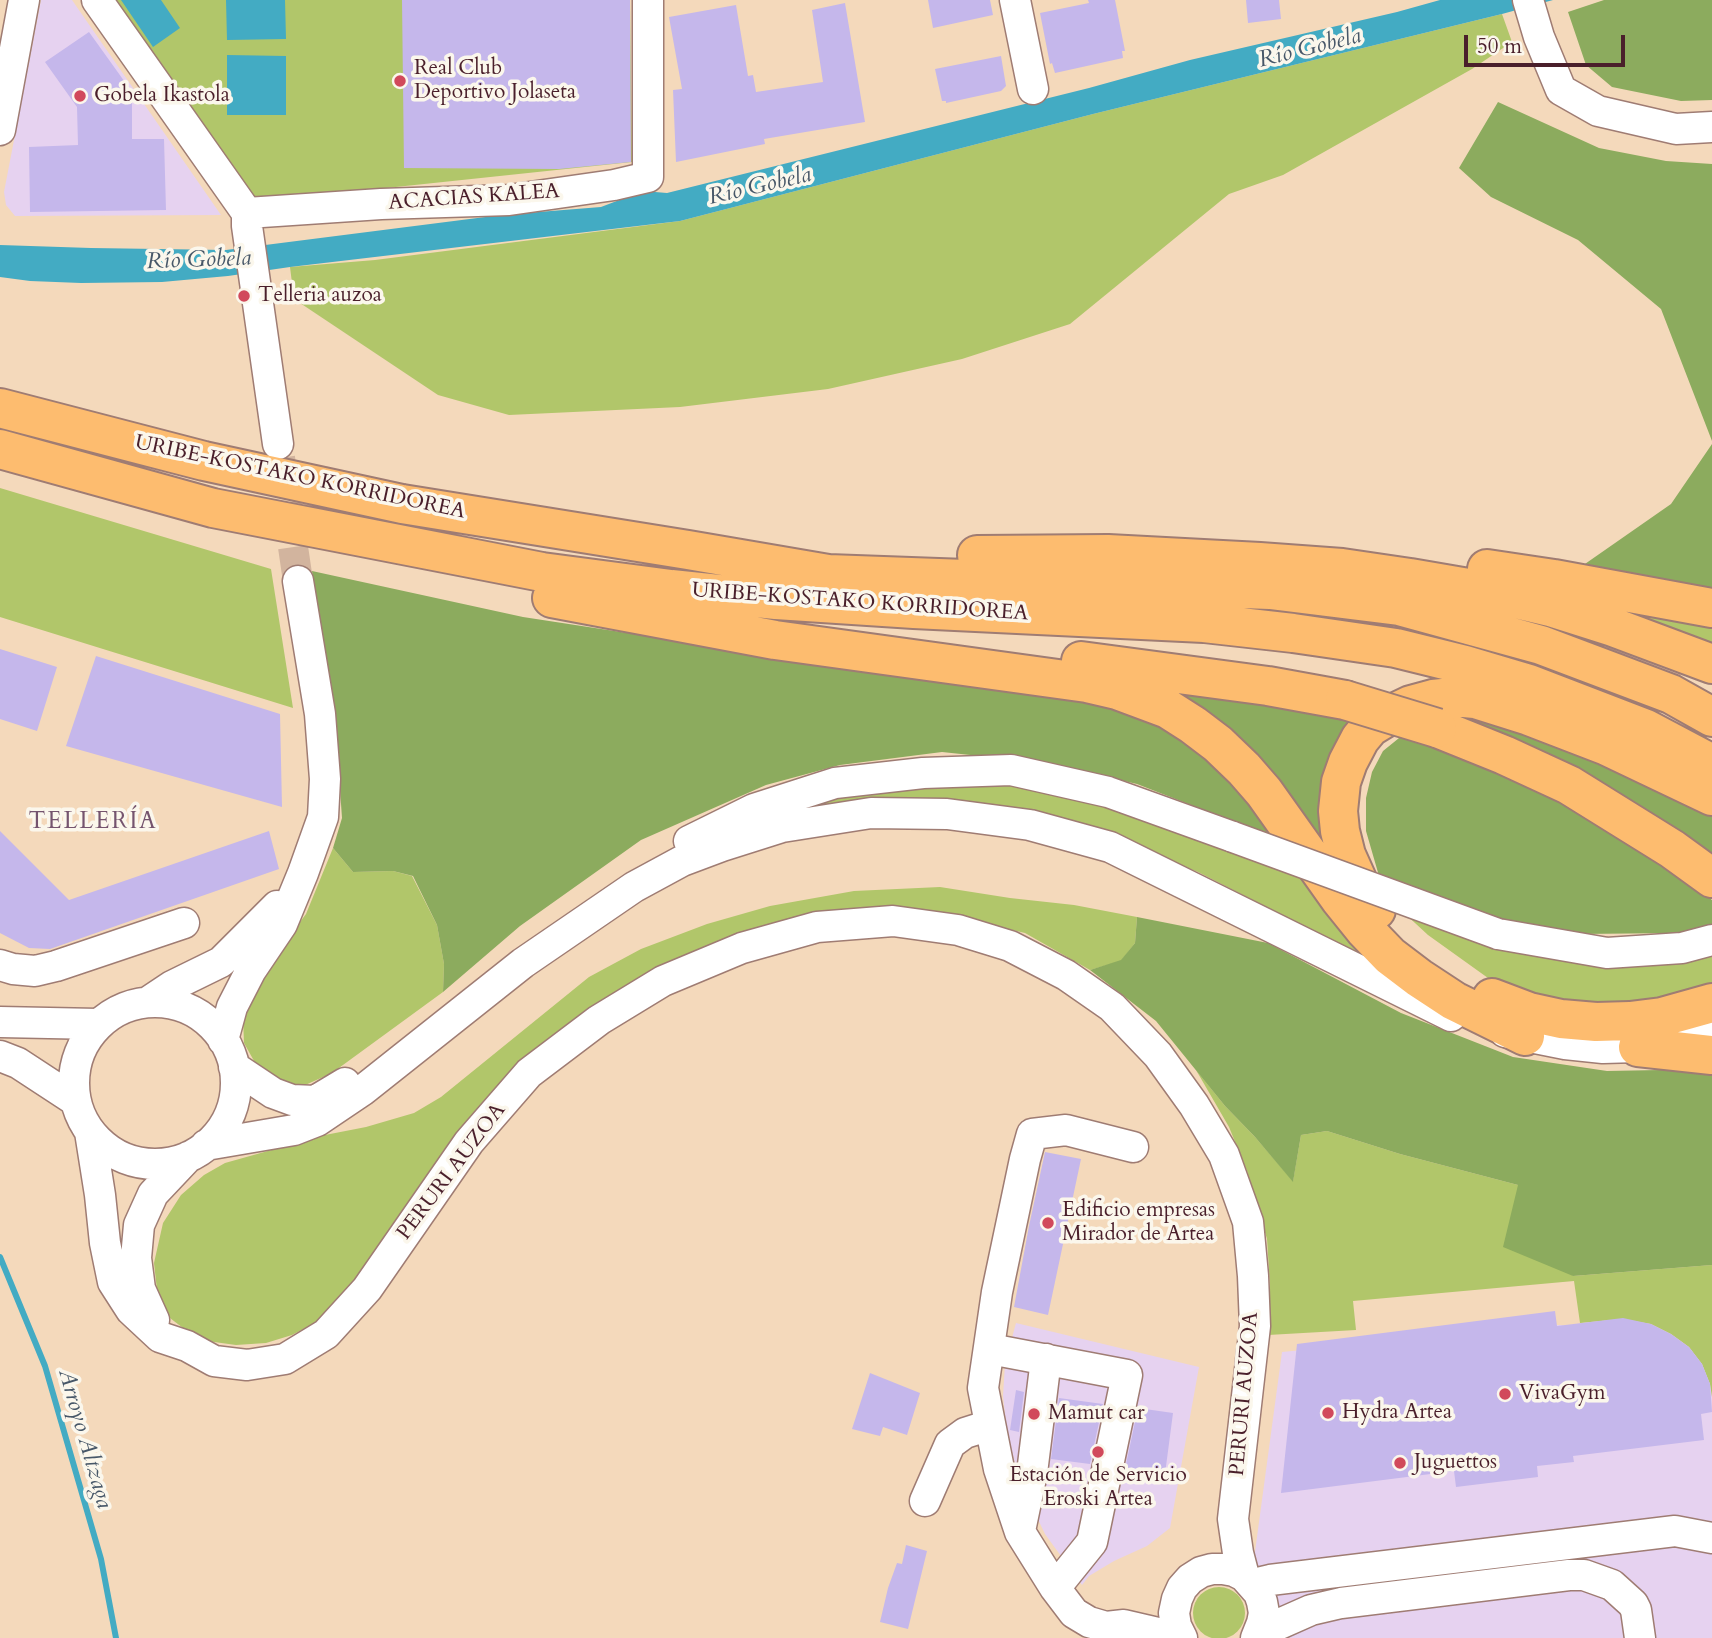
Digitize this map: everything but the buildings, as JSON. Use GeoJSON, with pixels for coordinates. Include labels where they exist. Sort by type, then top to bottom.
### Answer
{"type":"FeatureCollection","features":[{"type":"Feature","properties":{"kind":"highway","name":"URIBE-KOSTAKO KORRIDOREA"},"geometry":{"type":"LineString","coordinates":[[0,408],[204,461],[402,504],[828,574],[1270,590],[1399,606],[1541,645],[1671,694],[1712,717]]}},
{"type":"Feature","properties":{"kind":"highway","name":"URIBE-KOSTAKO KORRIDOREA"},"geometry":{"type":"LineString","coordinates":[[0,449],[213,508],[542,572],[776,600],[1204,623],[1396,648],[1529,684],[1646,729],[1712,764]]}},
{"type":"Feature","properties":{"kind":"highway"},"geometry":{"type":"LineString","coordinates":[[213,508],[430,575],[775,640],[1087,683],[1117,690],[1168,709],[1218,744],[1251,777],[1348,910],[1391,956],[1454,1001],[1525,1036]]}},
{"type":"Feature","properties":{"kind":"highway"},"geometry":{"type":"LineString","coordinates":[[1108,554],[1222,544],[1334,549],[1554,579],[1712,608]]}},
{"type":"Feature","properties":{"kind":"highway"},"geometry":{"type":"LineString","coordinates":[[688,550],[824,549],[978,555],[1108,554],[1342,568],[1474,589],[1550,607],[1712,664]]}},
{"type":"Feature","properties":{"kind":"highway"},"geometry":{"type":"LineString","coordinates":[[430,575],[1268,685],[1345,700],[1437,728],[1569,785],[1672,849],[1712,878]]}},
{"type":"Feature","properties":{"kind":"highway"},"geometry":{"type":"LineString","coordinates":[[1712,796],[1634,758],[1529,716],[1475,699],[1453,697],[1411,705],[1370,727],[1348,762],[1341,782],[1338,811],[1346,855],[1363,893],[1405,943],[1464,985],[1529,1012],[1595,1022],[1662,1017],[1712,1003]]}},
{"type":"Feature","properties":{"kind":"highway"},"geometry":{"type":"LineString","coordinates":[[1638,1047],[1712,1055]]}},
{"type":"Feature","properties":{"kind":"street"},"geometry":{"type":"LineString","coordinates":[[0,130],[24,0]]}},
{"type":"Feature","properties":{"kind":"street"},"geometry":{"type":"LineString","coordinates":[[97,0],[247,220],[278,444]]}},
{"type":"Feature","properties":{"kind":"street","name":"ACACIAS KALEA"},"geometry":{"type":"LineString","coordinates":[[247,220],[381,204],[509,200],[614,186],[648,177],[648,0]]}},
{"type":"Feature","properties":{"kind":"street"},"geometry":{"type":"LineString","coordinates":[[1015,0],[1033,89]]}},
{"type":"Feature","properties":{"kind":"street"},"geometry":{"type":"LineString","coordinates":[[1528,0],[1539,37],[1561,90],[1598,111],[1676,129],[1712,127]]}},
{"type":"Feature","properties":{"kind":"street"},"geometry":{"type":"LineString","coordinates":[[187,1346],[152,1318],[140,1289],[136,1258],[139,1225],[152,1194],[221,1129],[231,1110],[236,1088],[229,1053],[232,1007],[251,970],[282,924],[323,817],[325,779],[320,714],[298,581]]}},
{"type":"Feature","properties":{"kind":"street"},"geometry":{"type":"LineString","coordinates":[[1712,940],[1682,948],[1607,953],[1498,934],[1108,792],[1011,770],[923,773],[835,783],[754,808],[659,856],[517,952],[432,1021],[363,1072],[315,1101],[292,1100],[273,1093],[229,1053],[209,1023],[191,1010],[170,1003],[130,1005],[98,1024],[85,1040],[77,1059],[73,1080],[81,1117],[90,1132],[110,1151],[135,1162],[162,1164],[197,1151],[294,1130],[317,1121],[363,1090],[523,963],[634,887],[682,861],[782,827],[871,813],[947,814],[1030,825],[1110,847],[1458,1020],[1565,1044],[1603,1048],[1667,1043],[1712,1031]]}},
{"type":"Feature","properties":{"kind":"street"},"geometry":{"type":"LineString","coordinates":[[148,1002],[172,986],[221,962],[274,911],[303,873]]}},
{"type":"Feature","properties":{"kind":"street","name":"PERURI AUZOA"},"geometry":{"type":"LineString","coordinates":[[187,1346],[214,1361],[247,1365],[285,1359],[326,1334],[367,1289],[469,1142],[529,1073],[599,1020],[663,981],[742,948],[817,927],[893,921],[958,930],[1010,946],[1066,975],[1112,1007],[1158,1055],[1194,1105],[1224,1155],[1248,1222],[1253,1276],[1255,1326],[1233,1519],[1238,1553],[1248,1580],[1259,1592],[1262,1602],[1264,1613],[1257,1636]]}},
{"type":"Feature","properties":{"kind":"street"},"geometry":{"type":"LineString","coordinates":[[0,965],[35,971],[184,923]]}},
{"type":"Feature","properties":{"kind":"street"},"geometry":{"type":"LineString","coordinates":[[0,1022],[98,1024]]}},
{"type":"Feature","properties":{"kind":"street"},"geometry":{"type":"LineString","coordinates":[[0,1056],[18,1063],[76,1101]]}},
{"type":"Feature","properties":{"kind":"street"},"geometry":{"type":"LineString","coordinates":[[1133,1147],[1066,1130],[1032,1134],[997,1292],[983,1388],[999,1469],[1020,1532],[1074,1613],[1089,1622],[1106,1627],[1124,1625],[1177,1600]]}},
{"type":"Feature","properties":{"kind":"street"},"geometry":{"type":"LineString","coordinates":[[90,1132],[113,1282],[131,1310],[160,1336],[187,1346]]}},
{"type":"Feature","properties":{"kind":"street"},"geometry":{"type":"LineString","coordinates":[[990,1349],[1127,1374],[1092,1542],[1055,1588]]}},
{"type":"Feature","properties":{"kind":"street"},"geometry":{"type":"LineString","coordinates":[[1020,1532],[1032,1473],[1046,1359]]}},
{"type":"Feature","properties":{"kind":"street"},"geometry":{"type":"LineString","coordinates":[[925,1501],[950,1444],[965,1433],[990,1425]]}},
{"type":"Feature","properties":{"kind":"street","name":"PERURI AUZOA"},"geometry":{"type":"LineString","coordinates":[[1177,1600],[1182,1588],[1201,1572],[1233,1519]]}},
{"type":"Feature","properties":{"kind":"street"},"geometry":{"type":"LineString","coordinates":[[1201,1572],[1223,1569],[1234,1571],[1248,1580],[1280,1579],[1675,1531],[1712,1538]]}},
{"type":"Feature","properties":{"kind":"street"},"geometry":{"type":"LineString","coordinates":[[1257,1636],[1311,1610],[1341,1603],[1584,1575],[1612,1585],[1633,1604],[1640,1638]]}},
{"type":"Feature","properties":{"kind":"street"},"geometry":{"type":"LineString","coordinates":[[1177,1600],[1174,1613],[1181,1638]]}},
{"type":"Feature","properties":{"kind":"street"},"geometry":{"type":"LineString","coordinates":[[1124,1625],[1181,1638]]}},
{"type":"Feature","properties":{"kind":"shaded area","name":"Gobela Ikastola"},"geometry":{"type":"Polygon","coordinates":[[[41,0],[72,0],[221,215],[15,216],[6,205],[4,192],[41,0]]]}},
{"type":"Feature","properties":{"kind":"shaded area","name":"Estación de Servicio Eroski Artea"},"geometry":{"type":"Polygon","coordinates":[[[1016,1323],[1199,1367],[1170,1528],[1147,1546],[1089,1576],[1082,1585],[1045,1534],[1017,1471],[1007,1432],[1003,1396],[1005,1364],[1016,1323]]]}},
{"type":"Feature","properties":{"kind":"shaded area"},"geometry":{"type":"Polygon","coordinates":[[[1559,1325],[1671,1335],[1712,1365],[1712,1638],[1279,1638],[1254,1559],[1282,1352],[1559,1325]]]}},
{"type":"Feature","properties":{"kind":"green space","name":"Real Club Deportivo Jolaseta"},"geometry":{"type":"Polygon","coordinates":[[[114,0],[630,0],[632,162],[254,202],[114,0]]]}},
{"type":"Feature","properties":{"kind":"green space"},"geometry":{"type":"Polygon","coordinates":[[[1604,0],[1712,0],[1712,100],[1681,101],[1612,87],[1586,65],[1568,12],[1604,0]]]}},
{"type":"Feature","properties":{"kind":"green space"},"geometry":{"type":"Polygon","coordinates":[[[1502,14],[1512,42],[1472,69],[1283,175],[1229,194],[1070,324],[962,359],[828,389],[680,407],[509,415],[438,395],[294,299],[290,267],[375,260],[680,221],[1093,114],[1502,14]]]}},
{"type":"Feature","properties":{"kind":"green space"},"geometry":{"type":"Polygon","coordinates":[[[1498,102],[1599,148],[1666,161],[1712,164],[1712,441],[1661,309],[1578,240],[1491,197],[1459,168],[1498,102]]]}},
{"type":"Feature","properties":{"kind":"green space"},"geometry":{"type":"Polygon","coordinates":[[[1712,444],[1712,596],[1572,573],[1671,504],[1712,444]]]}},
{"type":"Feature","properties":{"kind":"green space"},"geometry":{"type":"Polygon","coordinates":[[[0,488],[271,569],[293,708],[0,617],[0,488]]]}},
{"type":"Feature","properties":{"kind":"green space"},"geometry":{"type":"Polygon","coordinates":[[[312,571],[523,617],[797,659],[1085,698],[1198,741],[1286,842],[1137,784],[1046,763],[942,752],[840,765],[766,785],[641,840],[520,926],[443,992],[444,964],[437,925],[413,876],[393,871],[353,872],[333,848],[342,818],[339,775],[312,571]]]}},
{"type":"Feature","properties":{"kind":"green space"},"geometry":{"type":"Polygon","coordinates":[[[1538,587],[1712,619],[1712,650],[1538,587]]]}},
{"type":"Feature","properties":{"kind":"green space"},"geometry":{"type":"Polygon","coordinates":[[[1189,691],[1365,722],[1331,858],[1206,713],[1180,692],[1189,691]]]}},
{"type":"Feature","properties":{"kind":"green space"},"geometry":{"type":"Polygon","coordinates":[[[1463,715],[1512,721],[1712,808],[1712,869],[1443,720],[1463,715]]]}},
{"type":"Feature","properties":{"kind":"green space"},"geometry":{"type":"Polygon","coordinates":[[[1404,734],[1449,746],[1606,824],[1683,876],[1712,900],[1712,927],[1680,933],[1579,934],[1502,920],[1379,876],[1366,831],[1366,798],[1372,772],[1383,751],[1404,734]]]}},
{"type":"Feature","properties":{"kind":"green space"},"geometry":{"type":"Polygon","coordinates":[[[1007,779],[1118,805],[1315,882],[1372,961],[1198,872],[1101,833],[770,817],[843,790],[1007,779]]]}},
{"type":"Feature","properties":{"kind":"green space"},"geometry":{"type":"Polygon","coordinates":[[[333,848],[353,872],[393,871],[412,876],[437,925],[444,964],[443,992],[332,1073],[303,1086],[281,1081],[258,1068],[244,1043],[243,1018],[270,962],[306,914],[333,848]]]}},
{"type":"Feature","properties":{"kind":"green space"},"geometry":{"type":"Polygon","coordinates":[[[940,887],[1074,905],[1137,917],[1135,943],[1121,961],[1090,970],[1025,933],[938,912],[863,909],[596,1006],[332,1311],[292,1335],[266,1343],[236,1345],[207,1341],[187,1331],[166,1315],[157,1290],[154,1263],[163,1223],[181,1195],[204,1175],[225,1163],[414,1113],[441,1097],[589,977],[641,949],[707,924],[770,906],[854,891],[940,887]]]}},
{"type":"Feature","properties":{"kind":"green space"},"geometry":{"type":"Polygon","coordinates":[[[1402,911],[1712,955],[1712,991],[1656,1011],[1556,1005],[1488,978],[1428,935],[1402,911]]]}},
{"type":"Feature","properties":{"kind":"green space"},"geometry":{"type":"Polygon","coordinates":[[[1137,917],[1268,943],[1401,1013],[1513,1057],[1607,1071],[1712,1069],[1712,1265],[1573,1276],[1503,1247],[1518,1185],[1400,1154],[1327,1131],[1301,1135],[1293,1182],[1225,1106],[1156,1021],[1090,970],[1121,960],[1135,943],[1137,917]]]}},
{"type":"Feature","properties":{"kind":"green space"},"geometry":{"type":"Polygon","coordinates":[[[1196,1070],[1293,1181],[1301,1135],[1327,1131],[1400,1154],[1518,1185],[1573,1276],[1712,1265],[1712,1397],[1702,1364],[1689,1347],[1671,1334],[1651,1324],[1622,1319],[1580,1323],[1574,1281],[1353,1301],[1356,1330],[1268,1335],[1270,1285],[1267,1239],[1247,1171],[1229,1127],[1196,1070]]]}},
{"type":"Feature","properties":{"kind":"green space"},"geometry":{"type":"Polygon","coordinates":[[[1219,1587],[1238,1594],[1245,1613],[1238,1632],[1219,1639],[1200,1632],[1193,1613],[1200,1594],[1219,1587]]]}},
{"type":"Feature","properties":{"kind":"water"},"geometry":{"type":"Polygon","coordinates":[[[121,0],[161,0],[180,28],[153,47],[121,0]]]}},
{"type":"Feature","properties":{"kind":"water"},"geometry":{"type":"Polygon","coordinates":[[[226,0],[285,0],[286,39],[227,40],[226,0]]]}},
{"type":"Feature","properties":{"kind":"water","name":"Río Gobela"},"geometry":{"type":"Polygon","coordinates":[[[1440,0],[1553,0],[1093,114],[680,221],[162,282],[81,283],[0,277],[0,245],[226,250],[501,215],[601,207],[643,191],[667,193],[1089,88],[1190,60],[1440,0]]]}},
{"type":"Feature","properties":{"kind":"water"},"geometry":{"type":"Polygon","coordinates":[[[227,55],[286,56],[286,115],[227,115],[227,55]]]}},
{"type":"Feature","properties":{"kind":"waterway","name":"Arroyo Altzaga"},"geometry":{"type":"LineString","coordinates":[[0,1257],[45,1366],[101,1559],[116,1638]]}},
{"type":"Feature","properties":{"kind":"tunnel"},"geometry":{"type":"LineString","coordinates":[[280,458],[298,581]]}},
{"type":"Feature","properties":{"kind":"place","name":"Real Club Deportivo Jolaseta"},"geometry":{"type":"Point","coordinates":[400,81]}},
{"type":"Feature","properties":{"kind":"place","name":"Gobela Ikastola"},"geometry":{"type":"Point","coordinates":[80,96]}},
{"type":"Feature","properties":{"kind":"place","name":"Telleria auzoa"},"geometry":{"type":"Point","coordinates":[244,296]}},
{"type":"Feature","properties":{"kind":"place","name":"Edificio empresas Mirador de Artea"},"geometry":{"type":"Point","coordinates":[1048,1223]}},
{"type":"Feature","properties":{"kind":"place","name":"VivaGym"},"geometry":{"type":"Point","coordinates":[1505,1394]}},
{"type":"Feature","properties":{"kind":"place","name":"Hydra Artea"},"geometry":{"type":"Point","coordinates":[1328,1413]}},
{"type":"Feature","properties":{"kind":"place","name":"Mamut car"},"geometry":{"type":"Point","coordinates":[1034,1414]}},
{"type":"Feature","properties":{"kind":"place","name":"Estación de Servicio Eroski Artea"},"geometry":{"type":"Point","coordinates":[1098,1452]}},
{"type":"Feature","properties":{"kind":"place","name":"Juguettos"},"geometry":{"type":"Point","coordinates":[1400,1463]}},
{"type":"Feature","properties":{"kind":"district","name":"TELLERÍA"},"geometry":{"type":"Point","coordinates":[93,823]}}]}
